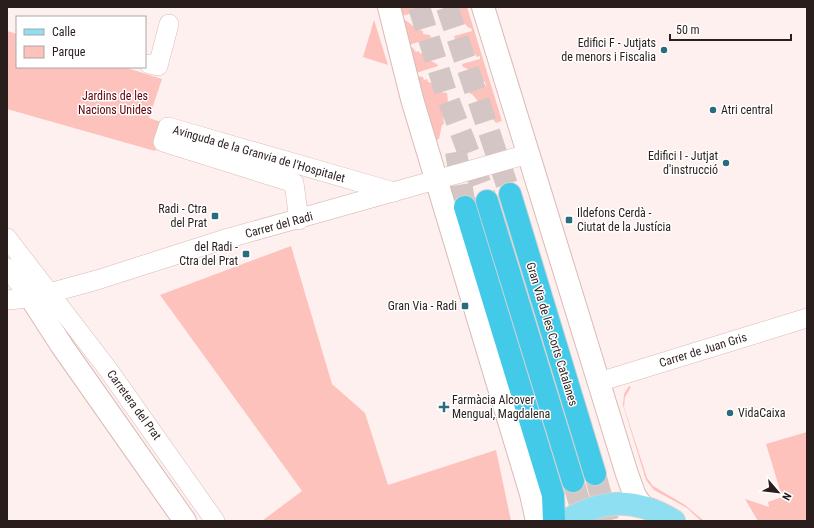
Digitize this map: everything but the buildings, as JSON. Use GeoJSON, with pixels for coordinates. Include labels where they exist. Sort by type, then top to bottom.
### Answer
{"type":"FeatureCollection","features":[{"type":"Feature","properties":{"kind":"highway","name":"Gran Via de les Corts Catalanes"},"geometry":{"type":"LineString","coordinates":[[510,194],[595,474]]}},
{"type":"Feature","properties":{"kind":"highway","name":"Gran Via de les Corts Catalanes"},"geometry":{"type":"LineString","coordinates":[[487,201],[573,481]]}},
{"type":"Feature","properties":{"kind":"highway"},"geometry":{"type":"LineString","coordinates":[[465,208],[553,495],[554,521]]}},
{"type":"Feature","properties":{"kind":"main road"},"geometry":{"type":"LineString","coordinates":[[389,7],[412,98],[532,494],[537,521]]}},
{"type":"Feature","properties":{"kind":"main road"},"geometry":{"type":"LineString","coordinates":[[482,7],[627,474],[635,496],[642,506]]}},
{"type":"Feature","properties":{"kind":"main road","name":"Carretera del Prat"},"geometry":{"type":"LineString","coordinates":[[40,295],[67,353],[185,521]]}},
{"type":"Feature","properties":{"kind":"main road"},"geometry":{"type":"LineString","coordinates":[[566,521],[579,513],[596,507],[627,503],[658,511],[674,521]]}},
{"type":"Feature","properties":{"kind":"street"},"geometry":{"type":"LineString","coordinates":[[149,64],[158,66],[169,24]]}},
{"type":"Feature","properties":{"kind":"street","name":"Avinguda de la Granvia de l'Hospitalet"},"geometry":{"type":"LineString","coordinates":[[299,220],[294,183],[162,142],[168,126],[394,192]]}},
{"type":"Feature","properties":{"kind":"street","name":"Carrer del Radi"},"geometry":{"type":"LineString","coordinates":[[7,300],[40,295],[97,280],[222,240],[299,220],[528,154]]}},
{"type":"Feature","properties":{"kind":"street"},"geometry":{"type":"LineString","coordinates":[[7,238],[40,295]]}},
{"type":"Feature","properties":{"kind":"street"},"geometry":{"type":"LineString","coordinates":[[7,268],[40,295]]}},
{"type":"Feature","properties":{"kind":"street","name":"Carretera del Prat"},"geometry":{"type":"LineString","coordinates":[[40,295],[112,374],[215,521]]}},
{"type":"Feature","properties":{"kind":"street","name":"Carrer de Juan Gris"},"geometry":{"type":"LineString","coordinates":[[599,382],[807,318]]}},
{"type":"Feature","properties":{"kind":"green space"},"geometry":{"type":"Polygon","coordinates":[[[398,7],[422,7],[423,10],[402,16],[403,19],[417,29],[423,31],[423,34],[430,35],[431,38],[409,45],[409,48],[412,47],[416,52],[419,51],[420,54],[422,53],[426,58],[428,57],[429,60],[438,66],[416,73],[417,76],[423,77],[424,80],[427,79],[433,86],[440,89],[441,92],[447,93],[448,101],[443,117],[444,124],[442,125],[439,139],[433,141],[398,7]]]}},
{"type":"Feature","properties":{"kind":"green space"},"geometry":{"type":"Polygon","coordinates":[[[467,7],[502,121],[496,123],[472,94],[470,94],[469,91],[486,86],[485,82],[474,76],[473,73],[471,74],[468,69],[463,67],[462,64],[480,59],[480,56],[477,57],[465,45],[463,46],[457,39],[455,39],[454,36],[472,31],[471,28],[461,22],[458,17],[455,17],[447,11],[446,8],[467,7]]]}},
{"type":"Feature","properties":{"kind":"green space"},"geometry":{"type":"Polygon","coordinates":[[[374,20],[388,65],[363,57],[374,20]]]}},
{"type":"Feature","properties":{"kind":"green space","name":"Jardins de les Nacions Unides"},"geometry":{"type":"Polygon","coordinates":[[[7,31],[16,34],[16,68],[127,68],[162,79],[149,118],[164,123],[155,151],[7,109],[7,31]]]}},
{"type":"Feature","properties":{"kind":"green space"},"geometry":{"type":"Polygon","coordinates":[[[291,246],[332,384],[365,413],[388,485],[496,450],[511,521],[262,521],[302,491],[160,295],[291,246]]]}},
{"type":"Feature","properties":{"kind":"green space"},"geometry":{"type":"Polygon","coordinates":[[[629,386],[631,387],[625,397],[624,407],[647,478],[653,486],[685,505],[704,521],[701,521],[687,508],[654,490],[646,480],[623,405],[624,394],[629,386]]]}},
{"type":"Feature","properties":{"kind":"green space"},"geometry":{"type":"Polygon","coordinates":[[[807,432],[807,521],[758,521],[745,499],[769,507],[768,502],[782,497],[766,444],[807,432]]]}},
{"type":"Feature","properties":{"kind":"tunnel"},"geometry":{"type":"LineString","coordinates":[[419,7],[447,96],[487,201]]}},
{"type":"Feature","properties":{"kind":"tunnel"},"geometry":{"type":"LineString","coordinates":[[447,7],[510,194]]}},
{"type":"Feature","properties":{"kind":"tunnel"},"geometry":{"type":"LineString","coordinates":[[456,152],[465,207]]}},
{"type":"Feature","properties":{"kind":"tunnel"},"geometry":{"type":"LineString","coordinates":[[595,474],[608,521]]}},
{"type":"Feature","properties":{"kind":"tunnel"},"geometry":{"type":"LineString","coordinates":[[573,481],[585,521]]}},
{"type":"Feature","properties":{"kind":"place","name":"Edifici F - Jutjats de menors i Fiscalia"},"geometry":{"type":"Point","coordinates":[664,50]}},
{"type":"Feature","properties":{"kind":"place","name":"Atri central"},"geometry":{"type":"Point","coordinates":[713,110]}},
{"type":"Feature","properties":{"kind":"place","name":"Edifici I - Jutjat d'instrucció"},"geometry":{"type":"Point","coordinates":[726,163]}},
{"type":"Feature","properties":{"kind":"place","name":"Radi - Ctra del Prat"},"geometry":{"type":"Point","coordinates":[215,216]}},
{"type":"Feature","properties":{"kind":"place","name":"Ildefons Cerdà - Ciutat de la Justícia"},"geometry":{"type":"Point","coordinates":[569,220]}},
{"type":"Feature","properties":{"kind":"place","name":"del Radi - Ctra del Prat"},"geometry":{"type":"Point","coordinates":[246,254]}},
{"type":"Feature","properties":{"kind":"place","name":"Gran Via - Radi"},"geometry":{"type":"Point","coordinates":[465,306]}},
{"type":"Feature","properties":{"kind":"place","name":"Farmàcia Alcover Mengual, Magdalena"},"geometry":{"type":"Point","coordinates":[444,407]}},
{"type":"Feature","properties":{"kind":"place","name":"VidaCaixa"},"geometry":{"type":"Point","coordinates":[730,413]}}]}
